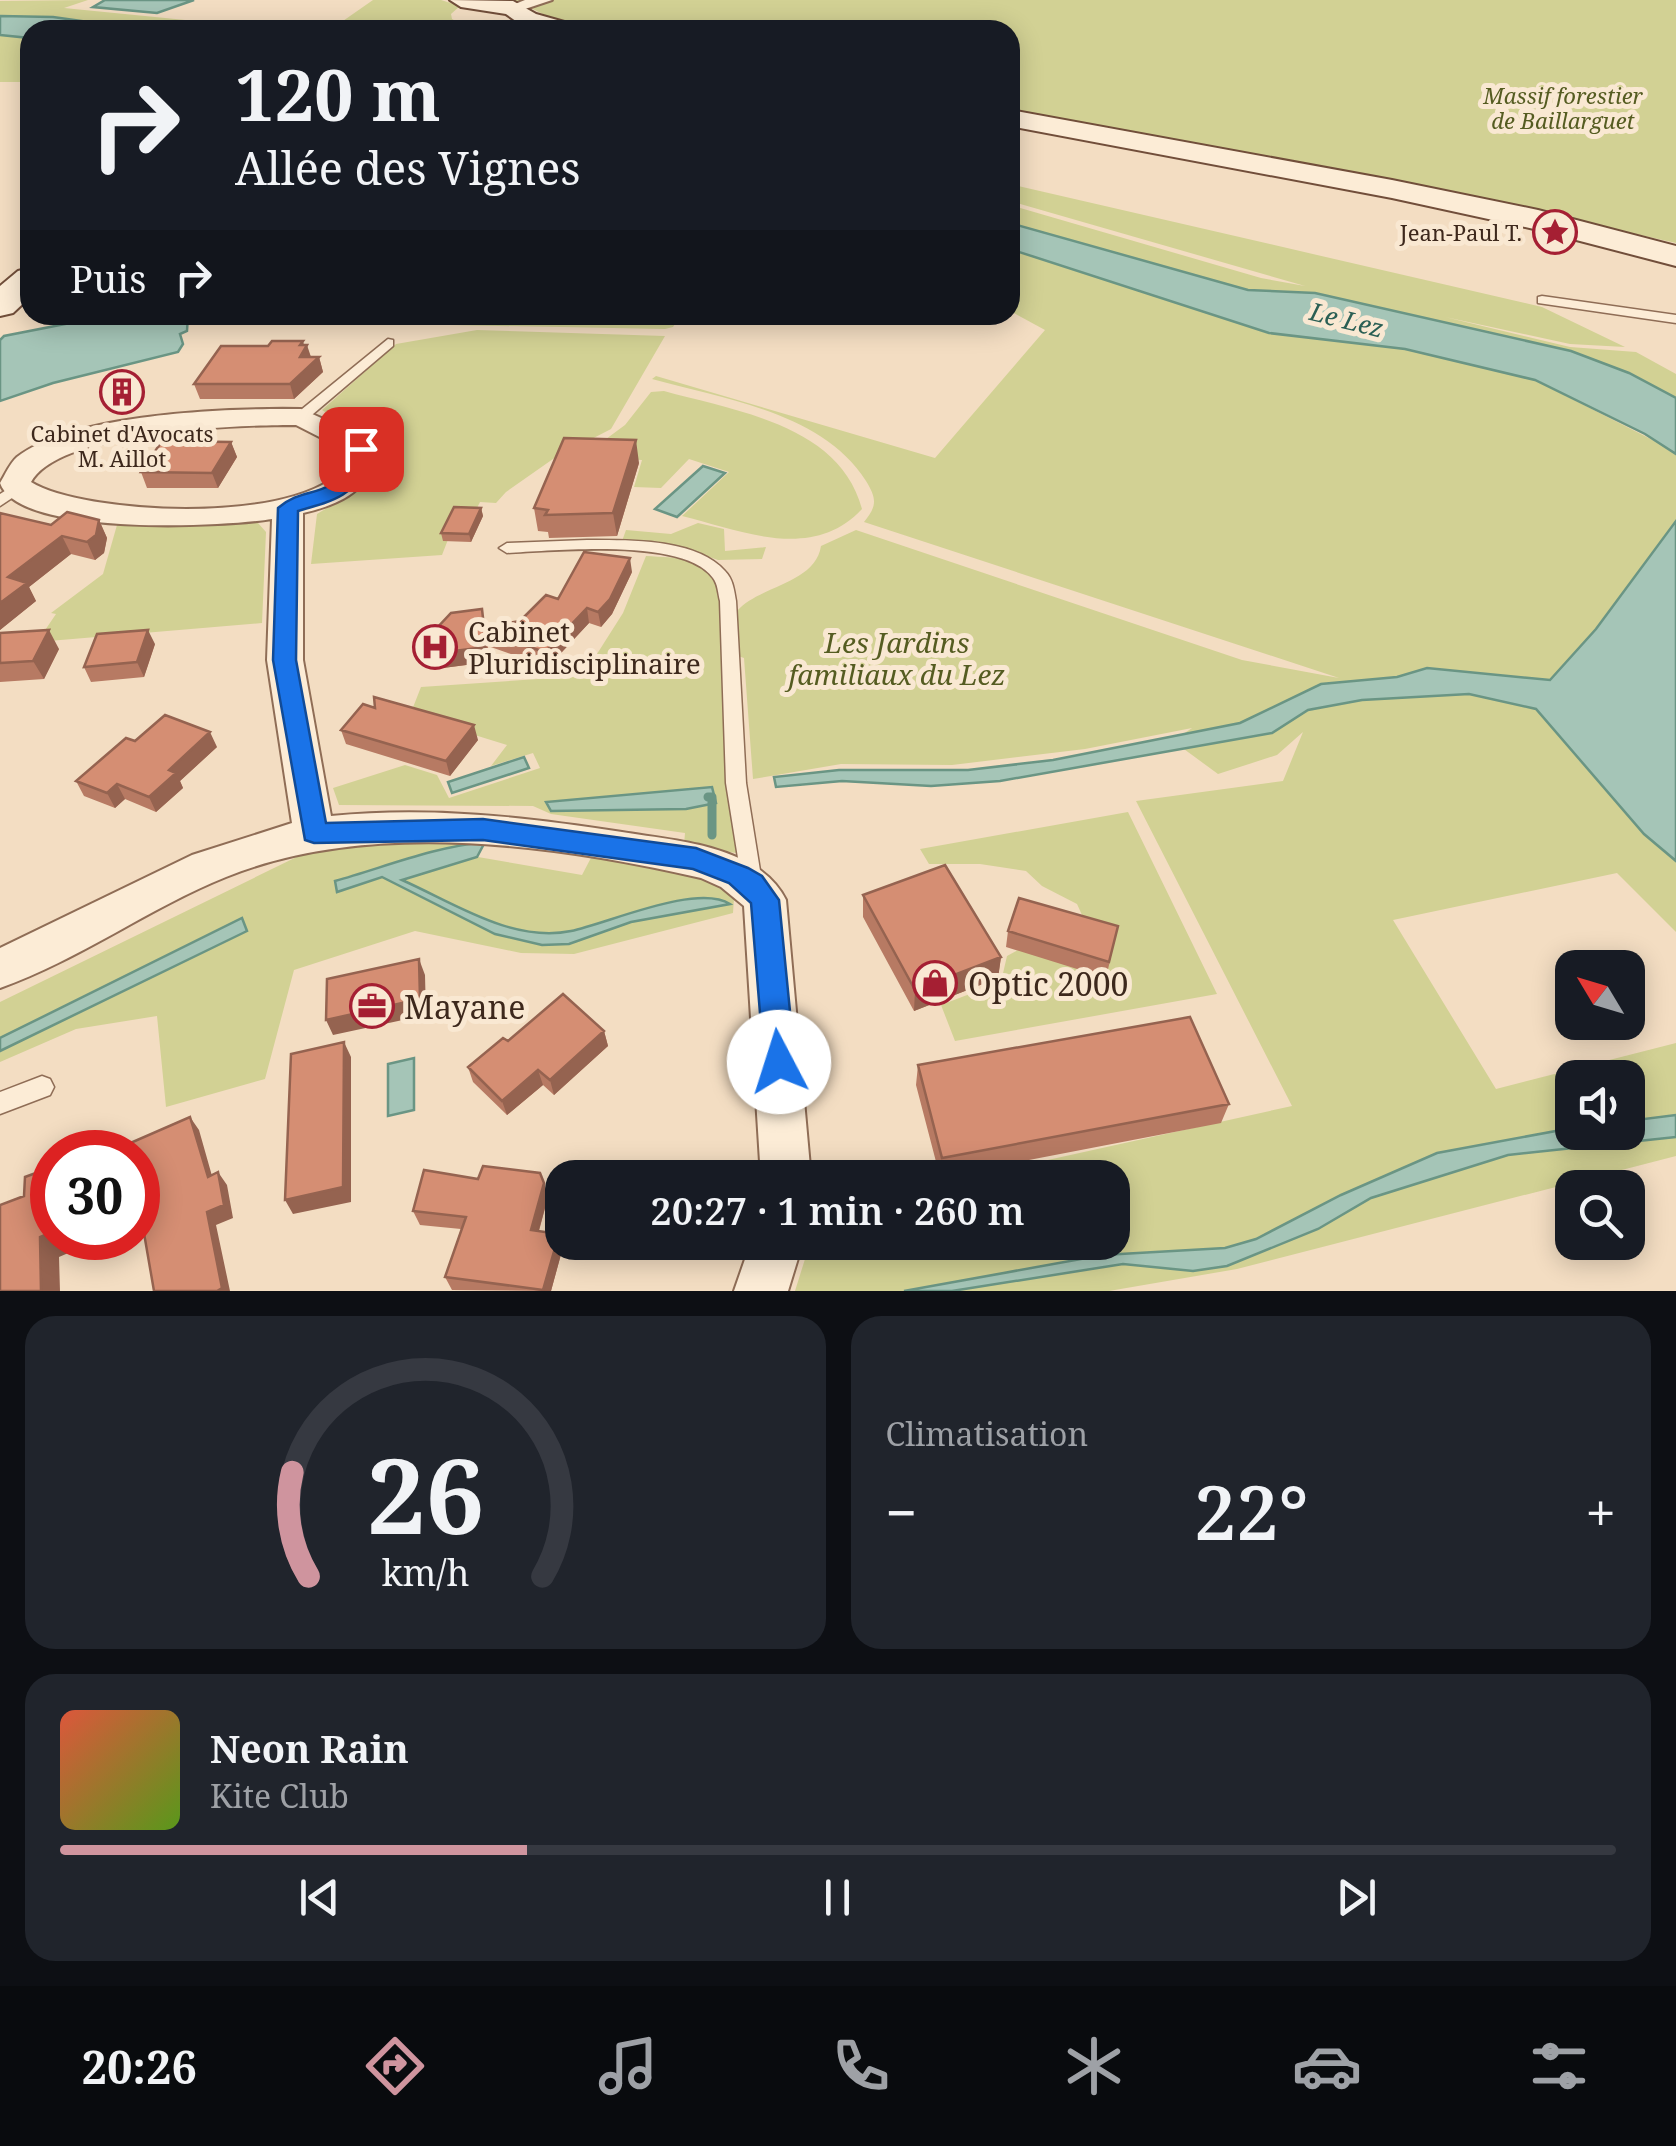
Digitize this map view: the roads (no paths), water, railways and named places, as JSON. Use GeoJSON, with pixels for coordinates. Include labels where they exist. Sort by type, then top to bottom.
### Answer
{"type":"FeatureCollection","features":[{"type":"Feature","properties":{"kind":"main road"},"geometry":{"type":"LineString","coordinates":[[484,14],[510,20]]}},
{"type":"Feature","properties":{"kind":"main road"},"geometry":{"type":"LineString","coordinates":[[484,14],[515,20]]}},
{"type":"Feature","properties":{"kind":"main road"},"geometry":{"type":"LineString","coordinates":[[1020,120],[1392,189],[1538,220],[1676,256]]}},
{"type":"Feature","properties":{"kind":"main road"},"geometry":{"type":"LineString","coordinates":[[0,305],[20,287]]}},
{"type":"Feature","properties":{"kind":"street"},"geometry":{"type":"LineString","coordinates":[[484,14],[544,0]]}},
{"type":"Feature","properties":{"kind":"street"},"geometry":{"type":"LineString","coordinates":[[196,418],[301,418],[354,443],[364,460],[358,475],[340,490],[288,508],[131,519],[8,495],[14,479],[35,458],[114,433],[196,418]]}},
{"type":"Feature","properties":{"kind":"street"},"geometry":{"type":"LineString","coordinates":[[288,508],[285,660],[314,833]]}},
{"type":"Feature","properties":{"kind":"street"},"geometry":{"type":"LineString","coordinates":[[0,970],[220,862],[314,833],[483,830],[696,859],[752,884],[765,900],[785,1160]]}},
{"type":"Feature","properties":{"kind":"street"},"geometry":{"type":"LineString","coordinates":[[761,1291],[771,1260]]}},
{"type":"Feature","properties":{"kind":"lane"},"geometry":{"type":"LineString","coordinates":[[1542,300],[1676,319]]}},
{"type":"Feature","properties":{"kind":"lane"},"geometry":{"type":"LineString","coordinates":[[301,418],[388,343]]}},
{"type":"Feature","properties":{"kind":"lane"},"geometry":{"type":"LineString","coordinates":[[508,548],[663,549],[698,558],[719,574],[728,601],[736,783],[752,884]]}},
{"type":"Feature","properties":{"kind":"lane"},"geometry":{"type":"LineString","coordinates":[[0,1102],[42,1087]]}},
{"type":"Feature","properties":{"kind":"water"},"geometry":{"type":"Polygon","coordinates":[[[105,0],[194,0],[157,13],[93,7],[105,0]]]}},
{"type":"Feature","properties":{"kind":"water"},"geometry":{"type":"Polygon","coordinates":[[[0,16],[74,20],[20,20],[20,37],[0,35],[0,16]]]}},
{"type":"Feature","properties":{"kind":"water","name":"Le Lez"},"geometry":{"type":"Polygon","coordinates":[[[1020,226],[1248,290],[1315,293],[1571,351],[1629,373],[1676,398],[1676,454],[1645,434],[1535,380],[1405,349],[1269,333],[1020,252],[1020,226]]]}},
{"type":"Feature","properties":{"kind":"water"},"geometry":{"type":"Polygon","coordinates":[[[60,325],[187,325],[187,331],[180,334],[183,344],[178,352],[53,383],[0,401],[0,340],[60,325]]]}},
{"type":"Feature","properties":{"kind":"water"},"geometry":{"type":"Polygon","coordinates":[[[703,466],[725,473],[677,517],[655,509],[703,466]]]}},
{"type":"Feature","properties":{"kind":"water"},"geometry":{"type":"Polygon","coordinates":[[[1676,521],[1676,861],[1644,834],[1536,709],[1469,694],[1362,700],[1308,710],[1272,733],[1000,781],[931,786],[842,781],[776,787],[774,777],[839,770],[968,770],[1053,760],[1240,723],[1321,684],[1397,677],[1427,668],[1550,680],[1596,629],[1676,521]]]}},
{"type":"Feature","properties":{"kind":"water"},"geometry":{"type":"Polygon","coordinates":[[[524,757],[529,768],[452,793],[448,782],[524,757]]]}},
{"type":"Feature","properties":{"kind":"water"},"geometry":{"type":"Polygon","coordinates":[[[712,787],[716,803],[686,809],[551,811],[546,802],[712,787]]]}},
{"type":"Feature","properties":{"kind":"water"},"geometry":{"type":"Polygon","coordinates":[[[485,842],[477,857],[402,880],[484,919],[549,933],[571,931],[675,901],[697,898],[730,904],[631,922],[569,944],[542,945],[495,934],[382,877],[337,892],[335,881],[428,853],[485,842]]]}},
{"type":"Feature","properties":{"kind":"water"},"geometry":{"type":"Polygon","coordinates":[[[242,918],[247,931],[0,1051],[0,1038],[242,918]]]}},
{"type":"Feature","properties":{"kind":"water"},"geometry":{"type":"Polygon","coordinates":[[[414,1058],[414,1110],[388,1116],[388,1064],[414,1058]]]}},
{"type":"Feature","properties":{"kind":"water"},"geometry":{"type":"Polygon","coordinates":[[[1676,1115],[1676,1137],[1645,1140],[1645,1119],[1676,1115]]]}},
{"type":"Feature","properties":{"kind":"water"},"geometry":{"type":"Polygon","coordinates":[[[1555,1131],[1555,1150],[1508,1155],[1371,1198],[1318,1229],[1227,1266],[1193,1271],[1123,1264],[952,1291],[904,1291],[1075,1260],[1130,1260],[1130,1253],[1225,1248],[1256,1239],[1341,1195],[1437,1153],[1555,1131]]]}},
{"type":"Feature","properties":{"kind":"waterway"},"geometry":{"type":"LineString","coordinates":[[708,797],[712,797],[712,835]]}},
{"type":"Feature","properties":{"kind":"place","name":"Jean-Paul T."},"geometry":{"type":"Point","coordinates":[1555,232]}},
{"type":"Feature","properties":{"kind":"place","name":"Cabinet d'Avocats M. Aillot"},"geometry":{"type":"Point","coordinates":[122,392]}},
{"type":"Feature","properties":{"kind":"place","name":"Cabinet Pluridisciplinaire"},"geometry":{"type":"Point","coordinates":[435,647]}},
{"type":"Feature","properties":{"kind":"place","name":"Optic 2000"},"geometry":{"type":"Point","coordinates":[935,983]}},
{"type":"Feature","properties":{"kind":"place","name":"Mayane"},"geometry":{"type":"Point","coordinates":[372,1006]}},
{"type":"Feature","properties":{"kind":"park label","name":"Massif forestier de Baillarguet"},"geometry":{"type":"Point","coordinates":[1563,108]}},
{"type":"Feature","properties":{"kind":"park label","name":"Les Jardins familiaux du Lez"},"geometry":{"type":"Point","coordinates":[897,658]}}]}
